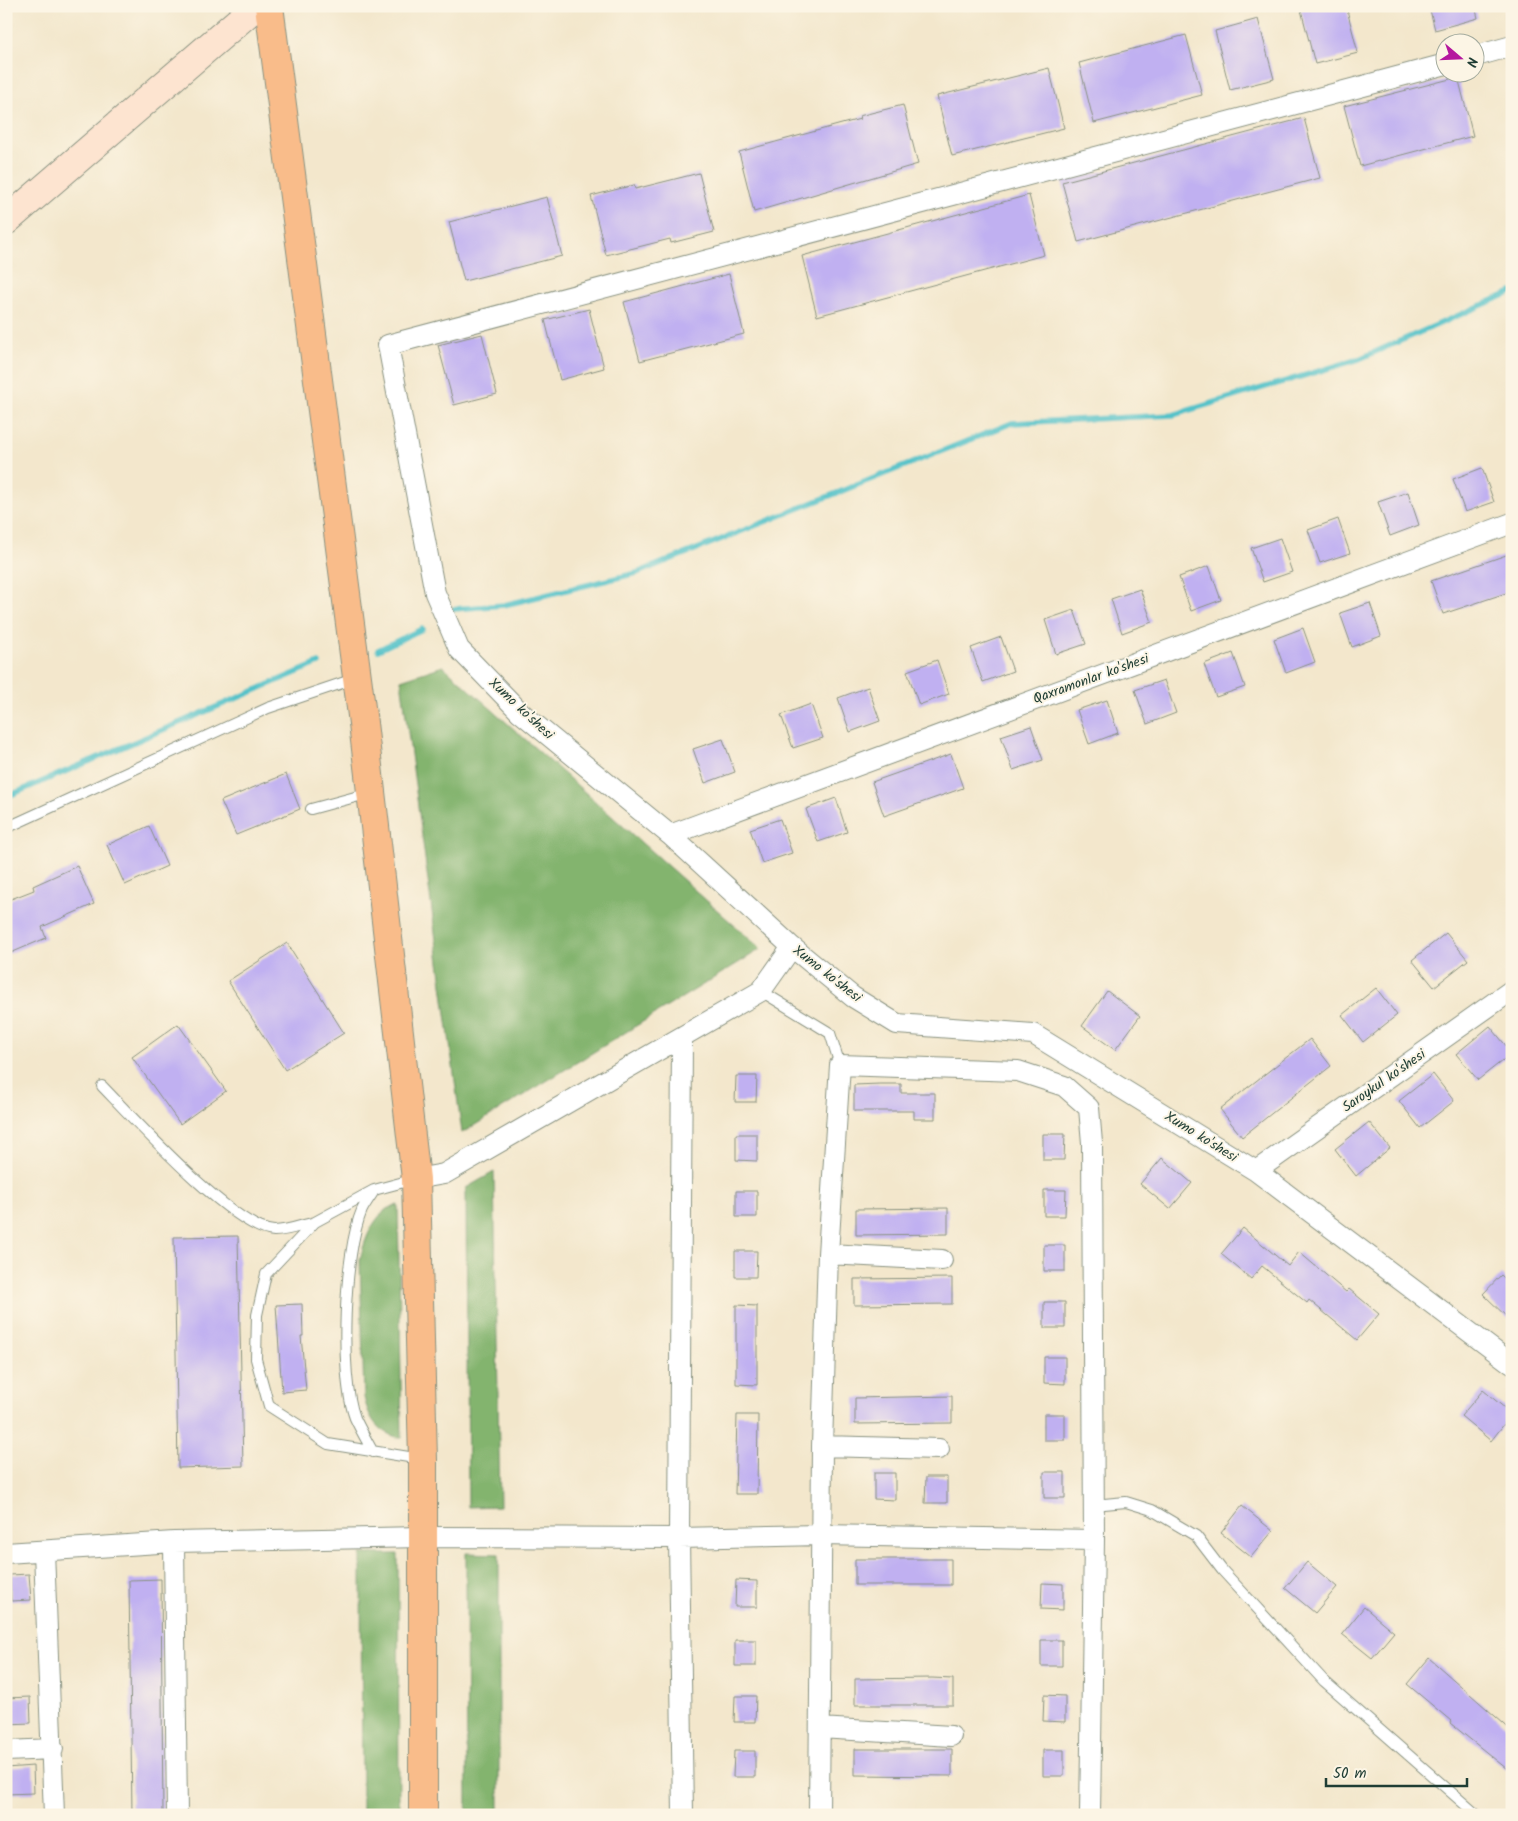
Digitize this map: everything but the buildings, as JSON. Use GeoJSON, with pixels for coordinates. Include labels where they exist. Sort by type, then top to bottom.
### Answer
{"type":"FeatureCollection","features":[{"type":"Feature","properties":{"kind":"main road"},"geometry":{"type":"LineString","coordinates":[[269,6],[358,677],[416,1179],[424,1460],[422,1537],[422,1815]]}},
{"type":"Feature","properties":{"kind":"street"},"geometry":{"type":"LineString","coordinates":[[6,221],[256,6]]}},
{"type":"Feature","properties":{"kind":"street"},"geometry":{"type":"LineString","coordinates":[[1486,53],[1512,46]]}},
{"type":"Feature","properties":{"kind":"street","name":"Xumo ko'shesi"},"geometry":{"type":"LineString","coordinates":[[1436,67],[388,345],[435,593],[459,648],[520,712],[670,835],[792,947],[853,997],[898,1024],[1033,1034],[1256,1171],[1512,1364]]}},
{"type":"Feature","properties":{"kind":"street","name":"Qaxramonlar ko'shesi"},"geometry":{"type":"LineString","coordinates":[[670,835],[1512,523]]}},
{"type":"Feature","properties":{"kind":"street"},"geometry":{"type":"LineString","coordinates":[[416,1179],[444,1174],[761,991],[792,947]]}},
{"type":"Feature","properties":{"kind":"street","name":"Saroykul ko'shesi"},"geometry":{"type":"LineString","coordinates":[[1256,1171],[1512,990]]}},
{"type":"Feature","properties":{"kind":"street"},"geometry":{"type":"LineString","coordinates":[[682,1038],[679,1538],[683,1815]]}},
{"type":"Feature","properties":{"kind":"street"},"geometry":{"type":"LineString","coordinates":[[819,1815],[822,1446],[828,1254],[840,1065],[1018,1071],[1064,1086],[1089,1108],[1092,1153],[1094,1540],[1090,1815]]}},
{"type":"Feature","properties":{"kind":"street"},"geometry":{"type":"LineString","coordinates":[[828,1254],[942,1260]]}},
{"type":"Feature","properties":{"kind":"street"},"geometry":{"type":"LineString","coordinates":[[822,1446],[939,1449]]}},
{"type":"Feature","properties":{"kind":"street"},"geometry":{"type":"LineString","coordinates":[[6,1553],[174,1542],[422,1537],[679,1538],[821,1535],[1094,1540]]}},
{"type":"Feature","properties":{"kind":"street"},"geometry":{"type":"LineString","coordinates":[[174,1542],[177,1815]]}},
{"type":"Feature","properties":{"kind":"street"},"geometry":{"type":"LineString","coordinates":[[44,1551],[54,1815]]}},
{"type":"Feature","properties":{"kind":"street"},"geometry":{"type":"LineString","coordinates":[[820,1728],[951,1736]]}},
{"type":"Feature","properties":{"kind":"street"},"geometry":{"type":"LineString","coordinates":[[6,1751],[53,1749]]}},
{"type":"Feature","properties":{"kind":"lane"},"geometry":{"type":"LineString","coordinates":[[6,828],[268,708],[358,677]]}},
{"type":"Feature","properties":{"kind":"lane"},"geometry":{"type":"LineString","coordinates":[[311,808],[372,793]]}},
{"type":"Feature","properties":{"kind":"lane"},"geometry":{"type":"LineString","coordinates":[[761,991],[830,1033],[840,1065]]}},
{"type":"Feature","properties":{"kind":"lane"},"geometry":{"type":"LineString","coordinates":[[102,1086],[199,1184],[252,1224],[273,1231],[315,1222],[374,1190],[416,1179]]}},
{"type":"Feature","properties":{"kind":"lane"},"geometry":{"type":"LineString","coordinates":[[373,1452],[355,1418],[346,1381],[346,1322],[348,1268],[361,1211],[374,1190]]}},
{"type":"Feature","properties":{"kind":"lane"},"geometry":{"type":"LineString","coordinates":[[315,1222],[266,1274],[257,1315],[256,1359],[269,1406],[328,1444],[424,1460]]}},
{"type":"Feature","properties":{"kind":"lane"},"geometry":{"type":"LineString","coordinates":[[1093,1505],[1126,1502],[1152,1510],[1196,1536],[1222,1570],[1324,1681],[1478,1815]]}},
{"type":"Feature","properties":{"kind":"green space"},"geometry":{"type":"Polygon","coordinates":[[[443,666],[761,949],[462,1133],[401,680],[443,666]]]}},
{"type":"Feature","properties":{"kind":"green space"},"geometry":{"type":"Polygon","coordinates":[[[494,1172],[500,1506],[468,1507],[466,1188],[494,1172]]]}},
{"type":"Feature","properties":{"kind":"green space"},"geometry":{"type":"Polygon","coordinates":[[[398,1205],[402,1438],[387,1433],[376,1424],[372,1419],[364,1397],[360,1260],[364,1244],[377,1219],[390,1208],[398,1205]]]}},
{"type":"Feature","properties":{"kind":"green space"},"geometry":{"type":"Polygon","coordinates":[[[466,1553],[499,1554],[499,1815],[467,1815],[466,1553]]]}},
{"type":"Feature","properties":{"kind":"green space"},"geometry":{"type":"Polygon","coordinates":[[[361,1554],[398,1554],[399,1815],[362,1815],[361,1554]]]}},
{"type":"Feature","properties":{"kind":"waterway"},"geometry":{"type":"LineString","coordinates":[[454,609],[504,605],[637,573],[1012,423],[1173,415],[1359,359],[1512,292]]}},
{"type":"Feature","properties":{"kind":"waterway"},"geometry":{"type":"LineString","coordinates":[[378,650],[422,629]]}},
{"type":"Feature","properties":{"kind":"waterway"},"geometry":{"type":"LineString","coordinates":[[6,797],[319,663]]}}]}
